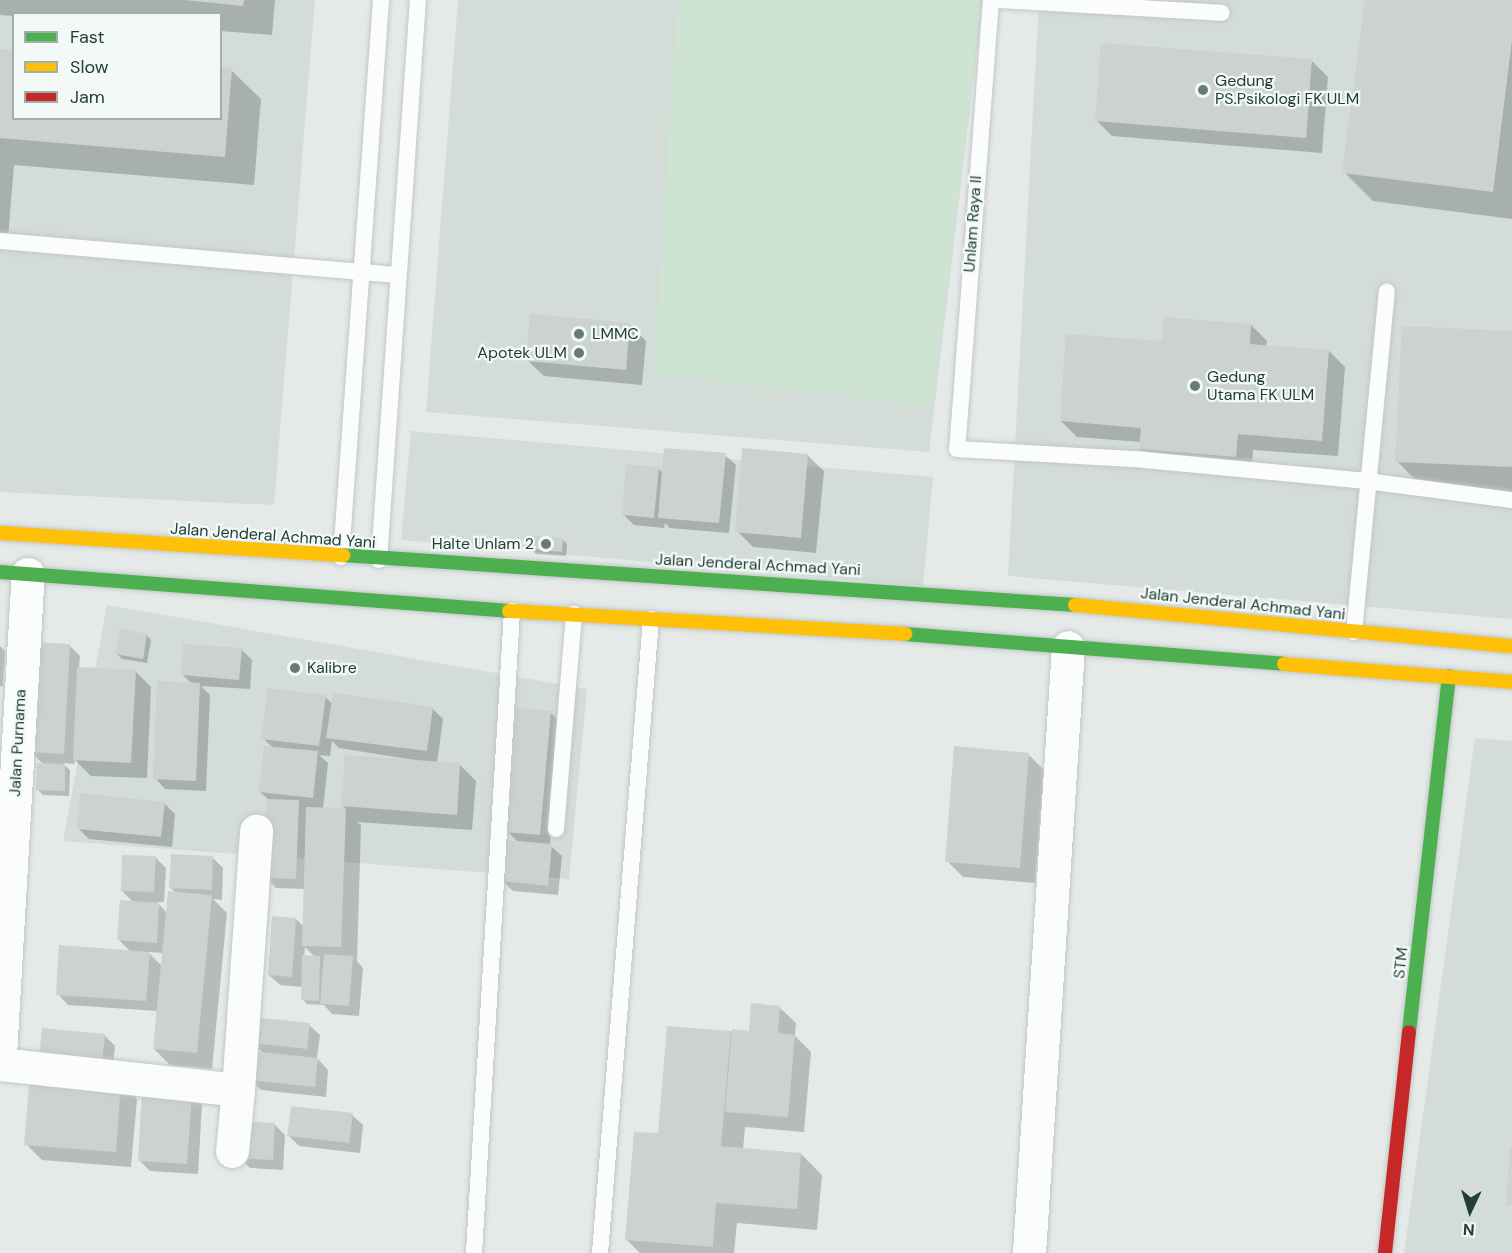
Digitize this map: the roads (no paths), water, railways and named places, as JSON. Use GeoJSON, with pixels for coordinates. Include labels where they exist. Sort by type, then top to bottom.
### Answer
{"type":"FeatureCollection","features":[{"type":"Feature","properties":{"kind":"main road","name":"Jalan Jenderal Achmad Yani"},"geometry":{"type":"LineString","coordinates":[[0,533],[379,560],[972,595],[1119,607],[1512,646]]}},
{"type":"Feature","properties":{"kind":"main road"},"geometry":{"type":"LineString","coordinates":[[14,573],[651,619],[969,627],[1068,647],[1115,641],[1512,682]]}},
{"type":"Feature","properties":{"kind":"main road"},"geometry":{"type":"LineString","coordinates":[[969,627],[972,595]]}},
{"type":"Feature","properties":{"kind":"main road"},"geometry":{"type":"LineString","coordinates":[[1115,641],[1119,607]]}},
{"type":"Feature","properties":{"kind":"main road","name":"STM"},"geometry":{"type":"LineString","coordinates":[[1385,1253],[1449,676]]}},
{"type":"Feature","properties":{"kind":"street","name":"Jalan Purnama"},"geometry":{"type":"LineString","coordinates":[[0,1055],[14,573]]}},
{"type":"Feature","properties":{"kind":"street"},"geometry":{"type":"LineString","coordinates":[[1029,1253],[1068,647]]}},
{"type":"Feature","properties":{"kind":"street"},"geometry":{"type":"LineString","coordinates":[[232,1151],[256,831]]}},
{"type":"Feature","properties":{"kind":"street"},"geometry":{"type":"LineString","coordinates":[[0,1064],[238,1090]]}},
{"type":"Feature","properties":{"kind":"lane"},"geometry":{"type":"LineString","coordinates":[[341,557],[381,0]]}},
{"type":"Feature","properties":{"kind":"lane"},"geometry":{"type":"LineString","coordinates":[[379,560],[418,0]]}},
{"type":"Feature","properties":{"kind":"lane","name":"Unlam Raya II"},"geometry":{"type":"LineString","coordinates":[[991,0],[957,449],[1145,460],[1367,481]]}},
{"type":"Feature","properties":{"kind":"lane"},"geometry":{"type":"LineString","coordinates":[[999,0],[1222,12]]}},
{"type":"Feature","properties":{"kind":"lane"},"geometry":{"type":"LineString","coordinates":[[0,242],[398,274]]}},
{"type":"Feature","properties":{"kind":"lane"},"geometry":{"type":"LineString","coordinates":[[1354,632],[1387,292]]}},
{"type":"Feature","properties":{"kind":"lane"},"geometry":{"type":"LineString","coordinates":[[1367,481],[1512,500]]}},
{"type":"Feature","properties":{"kind":"lane"},"geometry":{"type":"LineString","coordinates":[[474,1253],[512,610]]}},
{"type":"Feature","properties":{"kind":"lane"},"geometry":{"type":"LineString","coordinates":[[556,829],[574,614]]}},
{"type":"Feature","properties":{"kind":"lane"},"geometry":{"type":"LineString","coordinates":[[600,1253],[651,619]]}},
{"type":"Feature","properties":{"kind":"place","name":"Gedung PS.Psikologi FK ULM"},"geometry":{"type":"Point","coordinates":[1203,90]}},
{"type":"Feature","properties":{"kind":"place","name":"LMMC"},"geometry":{"type":"Point","coordinates":[579,334]}},
{"type":"Feature","properties":{"kind":"place","name":"Apotek ULM"},"geometry":{"type":"Point","coordinates":[579,353]}},
{"type":"Feature","properties":{"kind":"place","name":"Gedung Utama FK ULM"},"geometry":{"type":"Point","coordinates":[1195,386]}},
{"type":"Feature","properties":{"kind":"place","name":"Halte Unlam 2"},"geometry":{"type":"Point","coordinates":[546,544]}},
{"type":"Feature","properties":{"kind":"place","name":"Kalibre"},"geometry":{"type":"Point","coordinates":[295,668]}}]}
